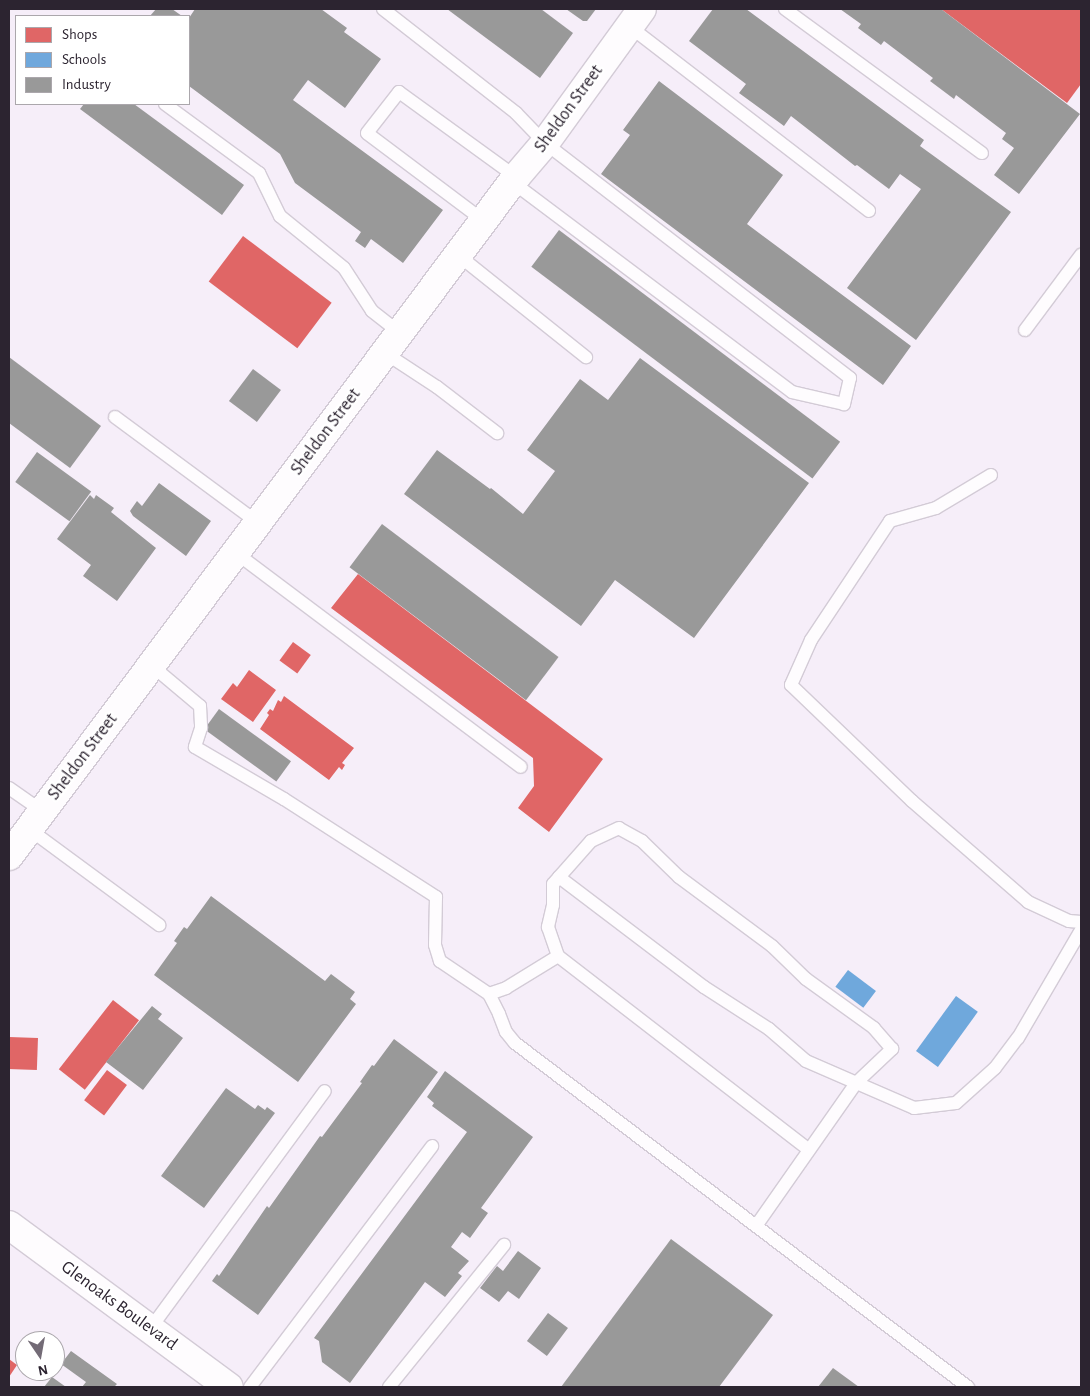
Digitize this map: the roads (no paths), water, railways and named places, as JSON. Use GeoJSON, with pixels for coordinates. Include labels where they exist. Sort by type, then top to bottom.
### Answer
{"type":"FeatureCollection","features":[{"type":"Feature","properties":{"kind":"main road","name":"Sheldon Street"},"geometry":{"type":"LineString","coordinates":[[9,856],[514,180],[545,143],[636,18]]}},
{"type":"Feature","properties":{"kind":"main road","name":"Glenoaks Boulevard"},"geometry":{"type":"LineString","coordinates":[[9,1225],[229,1387]]}},
{"type":"Feature","properties":{"kind":"lane"},"geometry":{"type":"LineString","coordinates":[[383,9],[516,113],[545,143],[850,378],[844,404],[792,392],[399,92],[367,133],[484,220]]}},
{"type":"Feature","properties":{"kind":"lane"},"geometry":{"type":"LineString","coordinates":[[785,9],[982,153]]}},
{"type":"Feature","properties":{"kind":"lane"},"geometry":{"type":"LineString","coordinates":[[636,18],[869,211]]}},
{"type":"Feature","properties":{"kind":"lane"},"geometry":{"type":"LineString","coordinates":[[166,105],[259,173],[280,216],[344,268],[392,343],[437,387],[497,433]]}},
{"type":"Feature","properties":{"kind":"lane"},"geometry":{"type":"LineString","coordinates":[[458,255],[586,357]]}},
{"type":"Feature","properties":{"kind":"lane"},"geometry":{"type":"LineString","coordinates":[[1025,330],[1081,255]]}},
{"type":"Feature","properties":{"kind":"lane"},"geometry":{"type":"LineString","coordinates":[[115,417],[258,523]]}},
{"type":"Feature","properties":{"kind":"lane"},"geometry":{"type":"LineString","coordinates":[[991,475],[936,508],[890,521],[811,640],[790,684],[912,801],[1028,902],[1069,921],[1081,922]]}},
{"type":"Feature","properties":{"kind":"lane"},"geometry":{"type":"LineString","coordinates":[[236,553],[522,767]]}},
{"type":"Feature","properties":{"kind":"lane"},"geometry":{"type":"LineString","coordinates":[[151,665],[200,706],[201,728],[194,747],[284,799],[436,897],[435,945],[440,961],[489,994],[506,1032],[515,1043],[968,1387]]}},
{"type":"Feature","properties":{"kind":"lane"},"geometry":{"type":"LineString","coordinates":[[9,788],[35,820],[159,925]]}},
{"type":"Feature","properties":{"kind":"lane"},"geometry":{"type":"LineString","coordinates":[[756,1226],[809,1150],[856,1082],[892,1049],[874,1028],[806,979],[772,946],[679,877],[642,841],[619,828],[591,841],[553,884],[553,905],[548,927],[558,956],[809,1150]]}},
{"type":"Feature","properties":{"kind":"lane"},"geometry":{"type":"LineString","coordinates":[[559,878],[704,987],[769,1029],[806,1061],[914,1108],[956,1103],[995,1068],[1018,1038],[1081,930]]}},
{"type":"Feature","properties":{"kind":"lane"},"geometry":{"type":"LineString","coordinates":[[489,994],[506,988],[558,956]]}},
{"type":"Feature","properties":{"kind":"lane"},"geometry":{"type":"LineString","coordinates":[[150,1329],[325,1091]]}},
{"type":"Feature","properties":{"kind":"lane"},"geometry":{"type":"LineString","coordinates":[[250,1387],[432,1146]]}},
{"type":"Feature","properties":{"kind":"lane"},"geometry":{"type":"LineString","coordinates":[[389,1387],[504,1245]]}}]}
